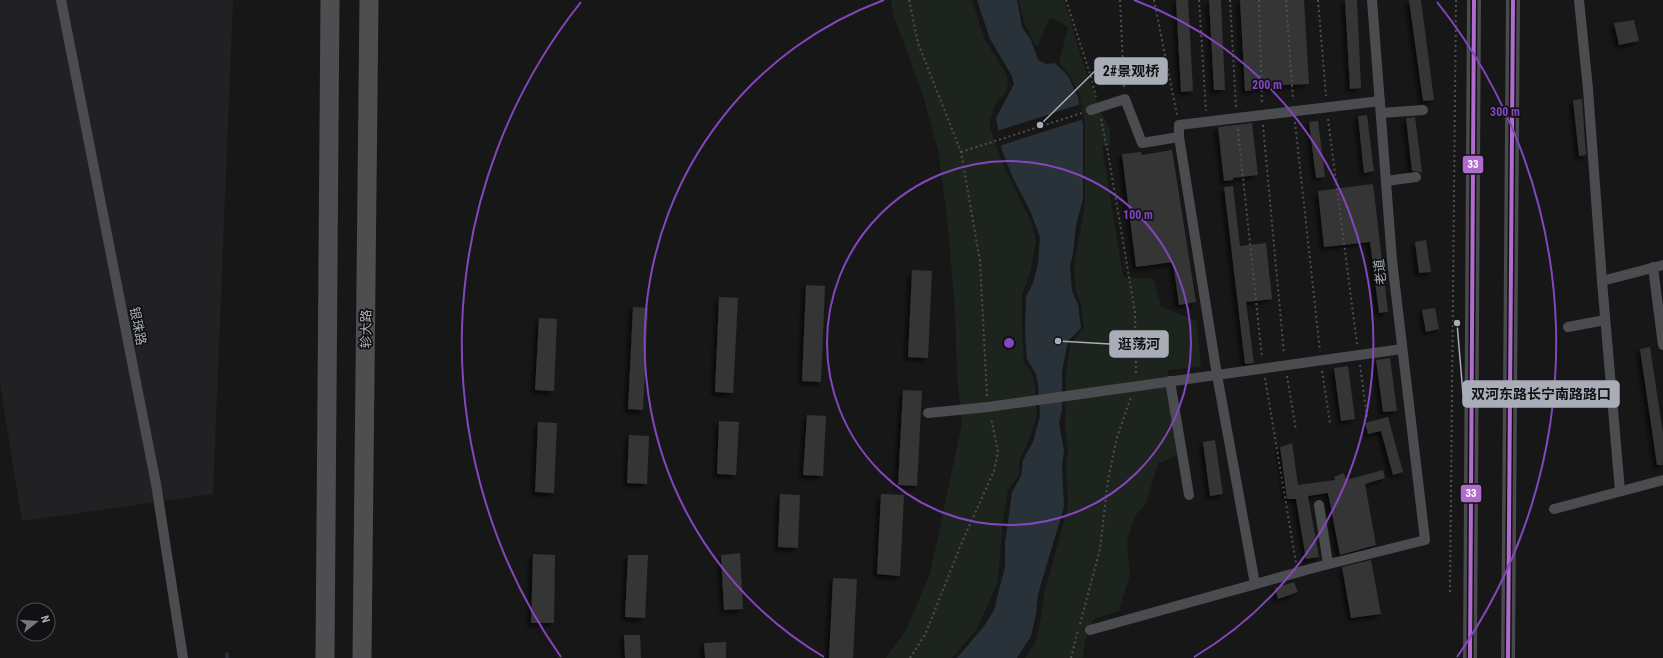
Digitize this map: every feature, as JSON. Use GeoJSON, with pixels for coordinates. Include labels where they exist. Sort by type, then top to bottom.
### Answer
{"type":"FeatureCollection","features":[{"type":"Feature","properties":{"kind":"highway"},"geometry":{"type":"LineString","coordinates":[[325,658],[330,0]]}},
{"type":"Feature","properties":{"kind":"highway","name":"轸大路"},"geometry":{"type":"LineString","coordinates":[[362,658],[369,0]]}},
{"type":"Feature","properties":{"kind":"street","name":"银珠路"},"geometry":{"type":"LineString","coordinates":[[61,0],[156,484],[183,658]]}},
{"type":"Feature","properties":{"kind":"street","name":"老道"},"geometry":{"type":"LineString","coordinates":[[1328,564],[1425,540],[1392,260],[1372,0]]}},
{"type":"Feature","properties":{"kind":"street"},"geometry":{"type":"LineString","coordinates":[[1470,658],[1474,0]]}},
{"type":"Feature","properties":{"kind":"street"},"geometry":{"type":"LineString","coordinates":[[1508,658],[1513,0]]}},
{"type":"Feature","properties":{"kind":"street"},"geometry":{"type":"LineString","coordinates":[[1579,0],[1588,89],[1605,320],[1620,490]]}},
{"type":"Feature","properties":{"kind":"street"},"geometry":{"type":"LineString","coordinates":[[1095,113],[1125,99],[1142,143],[1179,137]]}},
{"type":"Feature","properties":{"kind":"street"},"geometry":{"type":"LineString","coordinates":[[1255,584],[1216,375],[1179,137],[1179,125],[1380,101]]}},
{"type":"Feature","properties":{"kind":"street"},"geometry":{"type":"LineString","coordinates":[[1381,114],[1423,110]]}},
{"type":"Feature","properties":{"kind":"street"},"geometry":{"type":"LineString","coordinates":[[1386,181],[1416,177]]}},
{"type":"Feature","properties":{"kind":"street"},"geometry":{"type":"LineString","coordinates":[[1602,281],[1658,266],[1663,345]]}},
{"type":"Feature","properties":{"kind":"street"},"geometry":{"type":"LineString","coordinates":[[1568,327],[1605,320]]}},
{"type":"Feature","properties":{"kind":"street"},"geometry":{"type":"LineString","coordinates":[[928,413],[1006,405],[1402,349]]}},
{"type":"Feature","properties":{"kind":"street"},"geometry":{"type":"LineString","coordinates":[[1170,381],[1189,495]]}},
{"type":"Feature","properties":{"kind":"street"},"geometry":{"type":"LineString","coordinates":[[1554,509],[1620,490],[1663,480]]}},
{"type":"Feature","properties":{"kind":"street"},"geometry":{"type":"LineString","coordinates":[[1090,630],[1328,564],[1319,505]]}},
{"type":"Feature","properties":{"kind":"path"},"geometry":{"type":"LineString","coordinates":[[909,0],[918,43],[961,152],[980,261],[988,407],[998,452],[994,471],[962,542],[925,635],[910,658]]}},
{"type":"Feature","properties":{"kind":"path"},"geometry":{"type":"LineString","coordinates":[[1066,0],[1092,77],[1096,100]]}},
{"type":"Feature","properties":{"kind":"path"},"geometry":{"type":"LineString","coordinates":[[1120,0],[1125,99]]}},
{"type":"Feature","properties":{"kind":"path"},"geometry":{"type":"LineString","coordinates":[[1154,0],[1179,125]]}},
{"type":"Feature","properties":{"kind":"path"},"geometry":{"type":"LineString","coordinates":[[1199,0],[1206,122]]}},
{"type":"Feature","properties":{"kind":"path"},"geometry":{"type":"LineString","coordinates":[[1230,0],[1236,118],[1263,368],[1297,572]]}},
{"type":"Feature","properties":{"kind":"path"},"geometry":{"type":"LineString","coordinates":[[1259,0],[1262,115],[1285,365],[1296,430]]}},
{"type":"Feature","properties":{"kind":"path"},"geometry":{"type":"LineString","coordinates":[[1286,0],[1294,111],[1321,360],[1330,423]]}},
{"type":"Feature","properties":{"kind":"path"},"geometry":{"type":"LineString","coordinates":[[1318,0],[1327,108],[1367,417]]}},
{"type":"Feature","properties":{"kind":"path"},"geometry":{"type":"LineString","coordinates":[[1450,592],[1456,0]]}},
{"type":"Feature","properties":{"kind":"path"},"geometry":{"type":"LineString","coordinates":[[961,152],[1095,113],[1108,153],[1135,312],[1135,386],[1117,437],[1108,480],[1100,549],[1070,658]]}},
{"type":"Feature","properties":{"kind":"shaded area"},"geometry":{"type":"Polygon","coordinates":[[[0,0],[233,0],[213,494],[22,521],[0,384],[0,0]]]}},
{"type":"Feature","properties":{"kind":"shaded area"},"geometry":{"type":"Polygon","coordinates":[[[891,0],[972,0],[985,40],[1007,75],[1008,87],[994,106],[990,120],[990,128],[1002,162],[1031,222],[1036,242],[1030,274],[1022,294],[1022,325],[1024,363],[1032,373],[1035,388],[1037,415],[1029,440],[1019,461],[1019,475],[1008,490],[1003,519],[998,581],[977,629],[952,658],[886,658],[906,630],[930,574],[962,424],[957,374],[955,310],[948,227],[939,154],[923,95],[893,14],[891,0]]]}},
{"type":"Feature","properties":{"kind":"shaded area"},"geometry":{"type":"Polygon","coordinates":[[[977,0],[1017,0],[1022,27],[1031,40],[1038,60],[1046,64],[1055,63],[1068,76],[1078,97],[1083,125],[1083,199],[1076,225],[1073,254],[1070,266],[1072,291],[1078,304],[1081,328],[1068,341],[1062,372],[1062,410],[1059,423],[1064,450],[1062,466],[1064,507],[1038,594],[1036,614],[1031,636],[1017,658],[957,658],[985,625],[994,610],[1005,567],[1005,543],[1012,492],[1021,476],[1023,460],[1033,442],[1040,416],[1038,384],[1036,374],[1027,359],[1025,333],[1026,297],[1033,283],[1038,264],[1040,237],[1031,213],[1012,176],[1002,150],[996,118],[1014,84],[1012,76],[990,39],[977,0]]]}},
{"type":"Feature","properties":{"kind":"shaded area"},"geometry":{"type":"Polygon","coordinates":[[[1019,0],[1064,0],[1082,60],[1101,113],[1110,129],[1110,145],[1102,146],[1123,277],[1154,279],[1161,307],[1197,321],[1201,367],[1168,370],[1169,390],[1179,454],[1158,464],[1146,503],[1135,516],[1127,541],[1130,574],[1119,611],[1094,619],[1085,640],[1083,658],[1025,658],[1035,644],[1041,618],[1044,595],[1068,506],[1066,465],[1068,449],[1065,430],[1066,371],[1071,343],[1084,328],[1081,304],[1076,292],[1074,266],[1085,203],[1085,124],[1079,94],[1069,74],[1059,63],[1068,27],[1050,17],[1037,47],[1024,22],[1019,0]]]}},
{"type":"Feature","properties":{"kind":"pier"},"geometry":{"type":"Polygon","coordinates":[[[1081,104],[1084,119],[999,146],[997,131],[1081,104]]]}},
{"type":"Feature","properties":{"kind":"building"},"geometry":{"type":"Polygon","coordinates":[[[1176,0],[1188,0],[1193,91],[1181,92],[1176,0]]]}},
{"type":"Feature","properties":{"kind":"building"},"geometry":{"type":"Polygon","coordinates":[[[1209,0],[1221,0],[1225,90],[1214,90],[1209,0]]]}},
{"type":"Feature","properties":{"kind":"building"},"geometry":{"type":"Polygon","coordinates":[[[1240,0],[1304,0],[1309,84],[1283,85],[1283,87],[1256,88],[1256,90],[1245,91],[1240,0]]]}},
{"type":"Feature","properties":{"kind":"building"},"geometry":{"type":"Polygon","coordinates":[[[1345,0],[1357,0],[1361,88],[1350,89],[1345,0]]]}},
{"type":"Feature","properties":{"kind":"building"},"geometry":{"type":"Polygon","coordinates":[[[1409,0],[1421,0],[1434,100],[1423,101],[1409,0]]]}},
{"type":"Feature","properties":{"kind":"building"},"geometry":{"type":"Polygon","coordinates":[[[1634,20],[1639,41],[1619,45],[1614,23],[1634,20]]]}},
{"type":"Feature","properties":{"kind":"building"},"geometry":{"type":"Polygon","coordinates":[[[1582,99],[1586,155],[1579,156],[1573,100],[1582,99]]]}},
{"type":"Feature","properties":{"kind":"building"},"geometry":{"type":"Polygon","coordinates":[[[1367,115],[1374,171],[1364,173],[1358,116],[1367,115]]]}},
{"type":"Feature","properties":{"kind":"building"},"geometry":{"type":"Polygon","coordinates":[[[1415,117],[1422,172],[1412,171],[1406,118],[1415,117]]]}},
{"type":"Feature","properties":{"kind":"building"},"geometry":{"type":"Polygon","coordinates":[[[1318,121],[1325,177],[1316,178],[1309,122],[1318,121]]]}},
{"type":"Feature","properties":{"kind":"building"},"geometry":{"type":"Polygon","coordinates":[[[1252,123],[1258,175],[1233,178],[1233,180],[1224,181],[1218,127],[1252,123]]]}},
{"type":"Feature","properties":{"kind":"building"},"geometry":{"type":"Polygon","coordinates":[[[1172,150],[1196,302],[1179,305],[1173,262],[1136,267],[1122,154],[1141,152],[1142,155],[1172,150]]]}},
{"type":"Feature","properties":{"kind":"building"},"geometry":{"type":"Polygon","coordinates":[[[1373,184],[1388,312],[1379,313],[1370,242],[1324,247],[1318,191],[1373,184]]]}},
{"type":"Feature","properties":{"kind":"building"},"geometry":{"type":"Polygon","coordinates":[[[1233,186],[1240,246],[1266,243],[1272,299],[1246,302],[1254,363],[1245,364],[1224,187],[1233,186]]]}},
{"type":"Feature","properties":{"kind":"building"},"geometry":{"type":"Polygon","coordinates":[[[1426,240],[1431,272],[1419,273],[1415,242],[1426,240]]]}},
{"type":"Feature","properties":{"kind":"building"},"geometry":{"type":"Polygon","coordinates":[[[912,270],[932,271],[928,358],[908,357],[912,270]]]}},
{"type":"Feature","properties":{"kind":"building"},"geometry":{"type":"Polygon","coordinates":[[[806,285],[825,286],[821,382],[802,381],[806,285]]]}},
{"type":"Feature","properties":{"kind":"building"},"geometry":{"type":"Polygon","coordinates":[[[719,297],[738,298],[733,393],[715,392],[719,297]]]}},
{"type":"Feature","properties":{"kind":"building"},"geometry":{"type":"Polygon","coordinates":[[[633,307],[648,308],[643,410],[628,409],[633,307]]]}},
{"type":"Feature","properties":{"kind":"building"},"geometry":{"type":"Polygon","coordinates":[[[1435,308],[1439,329],[1426,332],[1422,310],[1435,308]]]}},
{"type":"Feature","properties":{"kind":"building"},"geometry":{"type":"Polygon","coordinates":[[[539,318],[557,319],[554,391],[535,390],[539,318]]]}},
{"type":"Feature","properties":{"kind":"building"},"geometry":{"type":"Polygon","coordinates":[[[1650,347],[1663,434],[1663,465],[1657,465],[1640,349],[1650,347]]]}},
{"type":"Feature","properties":{"kind":"building"},"geometry":{"type":"Polygon","coordinates":[[[1390,358],[1397,411],[1383,412],[1376,360],[1390,358]]]}},
{"type":"Feature","properties":{"kind":"building"},"geometry":{"type":"Polygon","coordinates":[[[1348,366],[1355,419],[1341,421],[1334,368],[1348,366]]]}},
{"type":"Feature","properties":{"kind":"building"},"geometry":{"type":"Polygon","coordinates":[[[903,390],[922,391],[917,486],[898,485],[903,390]]]}},
{"type":"Feature","properties":{"kind":"building"},"geometry":{"type":"Polygon","coordinates":[[[807,415],[826,416],[823,476],[803,475],[807,415]]]}},
{"type":"Feature","properties":{"kind":"building"},"geometry":{"type":"Polygon","coordinates":[[[1388,417],[1403,472],[1393,475],[1381,431],[1368,434],[1365,423],[1388,417]]]}},
{"type":"Feature","properties":{"kind":"building"},"geometry":{"type":"Polygon","coordinates":[[[719,421],[739,422],[736,475],[717,474],[719,421]]]}},
{"type":"Feature","properties":{"kind":"building"},"geometry":{"type":"Polygon","coordinates":[[[538,422],[557,423],[554,493],[535,492],[538,422]]]}},
{"type":"Feature","properties":{"kind":"building"},"geometry":{"type":"Polygon","coordinates":[[[629,435],[649,436],[647,484],[627,483],[629,435]]]}},
{"type":"Feature","properties":{"kind":"building"},"geometry":{"type":"Polygon","coordinates":[[[1215,440],[1223,494],[1210,496],[1203,442],[1215,440]]]}},
{"type":"Feature","properties":{"kind":"building"},"geometry":{"type":"Polygon","coordinates":[[[1292,443],[1298,485],[1335,480],[1334,477],[1344,473],[1346,480],[1383,470],[1385,478],[1365,484],[1376,545],[1340,555],[1328,493],[1308,496],[1319,557],[1306,559],[1296,499],[1287,499],[1280,447],[1292,443]]]}},
{"type":"Feature","properties":{"kind":"building"},"geometry":{"type":"Polygon","coordinates":[[[780,494],[800,495],[798,548],[778,547],[780,494]]]}},
{"type":"Feature","properties":{"kind":"building"},"geometry":{"type":"Polygon","coordinates":[[[881,494],[904,495],[900,576],[877,574],[881,494]]]}},
{"type":"Feature","properties":{"kind":"building"},"geometry":{"type":"Polygon","coordinates":[[[740,553],[743,609],[724,610],[721,555],[740,553]]]}},
{"type":"Feature","properties":{"kind":"building"},"geometry":{"type":"Polygon","coordinates":[[[533,554],[555,555],[554,623],[531,623],[533,554]]]}},
{"type":"Feature","properties":{"kind":"building"},"geometry":{"type":"Polygon","coordinates":[[[628,555],[648,555],[645,618],[625,617],[628,555]]]}},
{"type":"Feature","properties":{"kind":"building"},"geometry":{"type":"Polygon","coordinates":[[[1371,560],[1381,614],[1351,618],[1342,567],[1371,560]]]}},
{"type":"Feature","properties":{"kind":"building"},"geometry":{"type":"Polygon","coordinates":[[[833,578],[857,579],[853,658],[829,658],[833,578]]]}},
{"type":"Feature","properties":{"kind":"building"},"geometry":{"type":"Polygon","coordinates":[[[1294,582],[1298,592],[1278,599],[1275,588],[1294,582]]]}},
{"type":"Feature","properties":{"kind":"building"},"geometry":{"type":"Polygon","coordinates":[[[624,635],[640,635],[641,658],[625,658],[624,635]]]}},
{"type":"Feature","properties":{"kind":"building"},"geometry":{"type":"Polygon","coordinates":[[[726,642],[726,658],[705,658],[704,643],[726,642]]]}},
{"type":"Feature","properties":{"kind":"transit line","name":"33"},"geometry":{"type":"LineString","coordinates":[[1470,658],[1474,0]]}},
{"type":"Feature","properties":{"kind":"transit line","name":"33"},"geometry":{"type":"LineString","coordinates":[[1508,658],[1513,0]]}},
{"type":"Feature","properties":{"kind":"place","name":"2#景观桥"},"geometry":{"type":"Point","coordinates":[1040,125]}},
{"type":"Feature","properties":{"kind":"place","name":"双河东路长宁南路路口"},"geometry":{"type":"Point","coordinates":[1457,323]}},
{"type":"Feature","properties":{"kind":"place","name":"逛荡河"},"geometry":{"type":"Point","coordinates":[1058,341]}}]}
